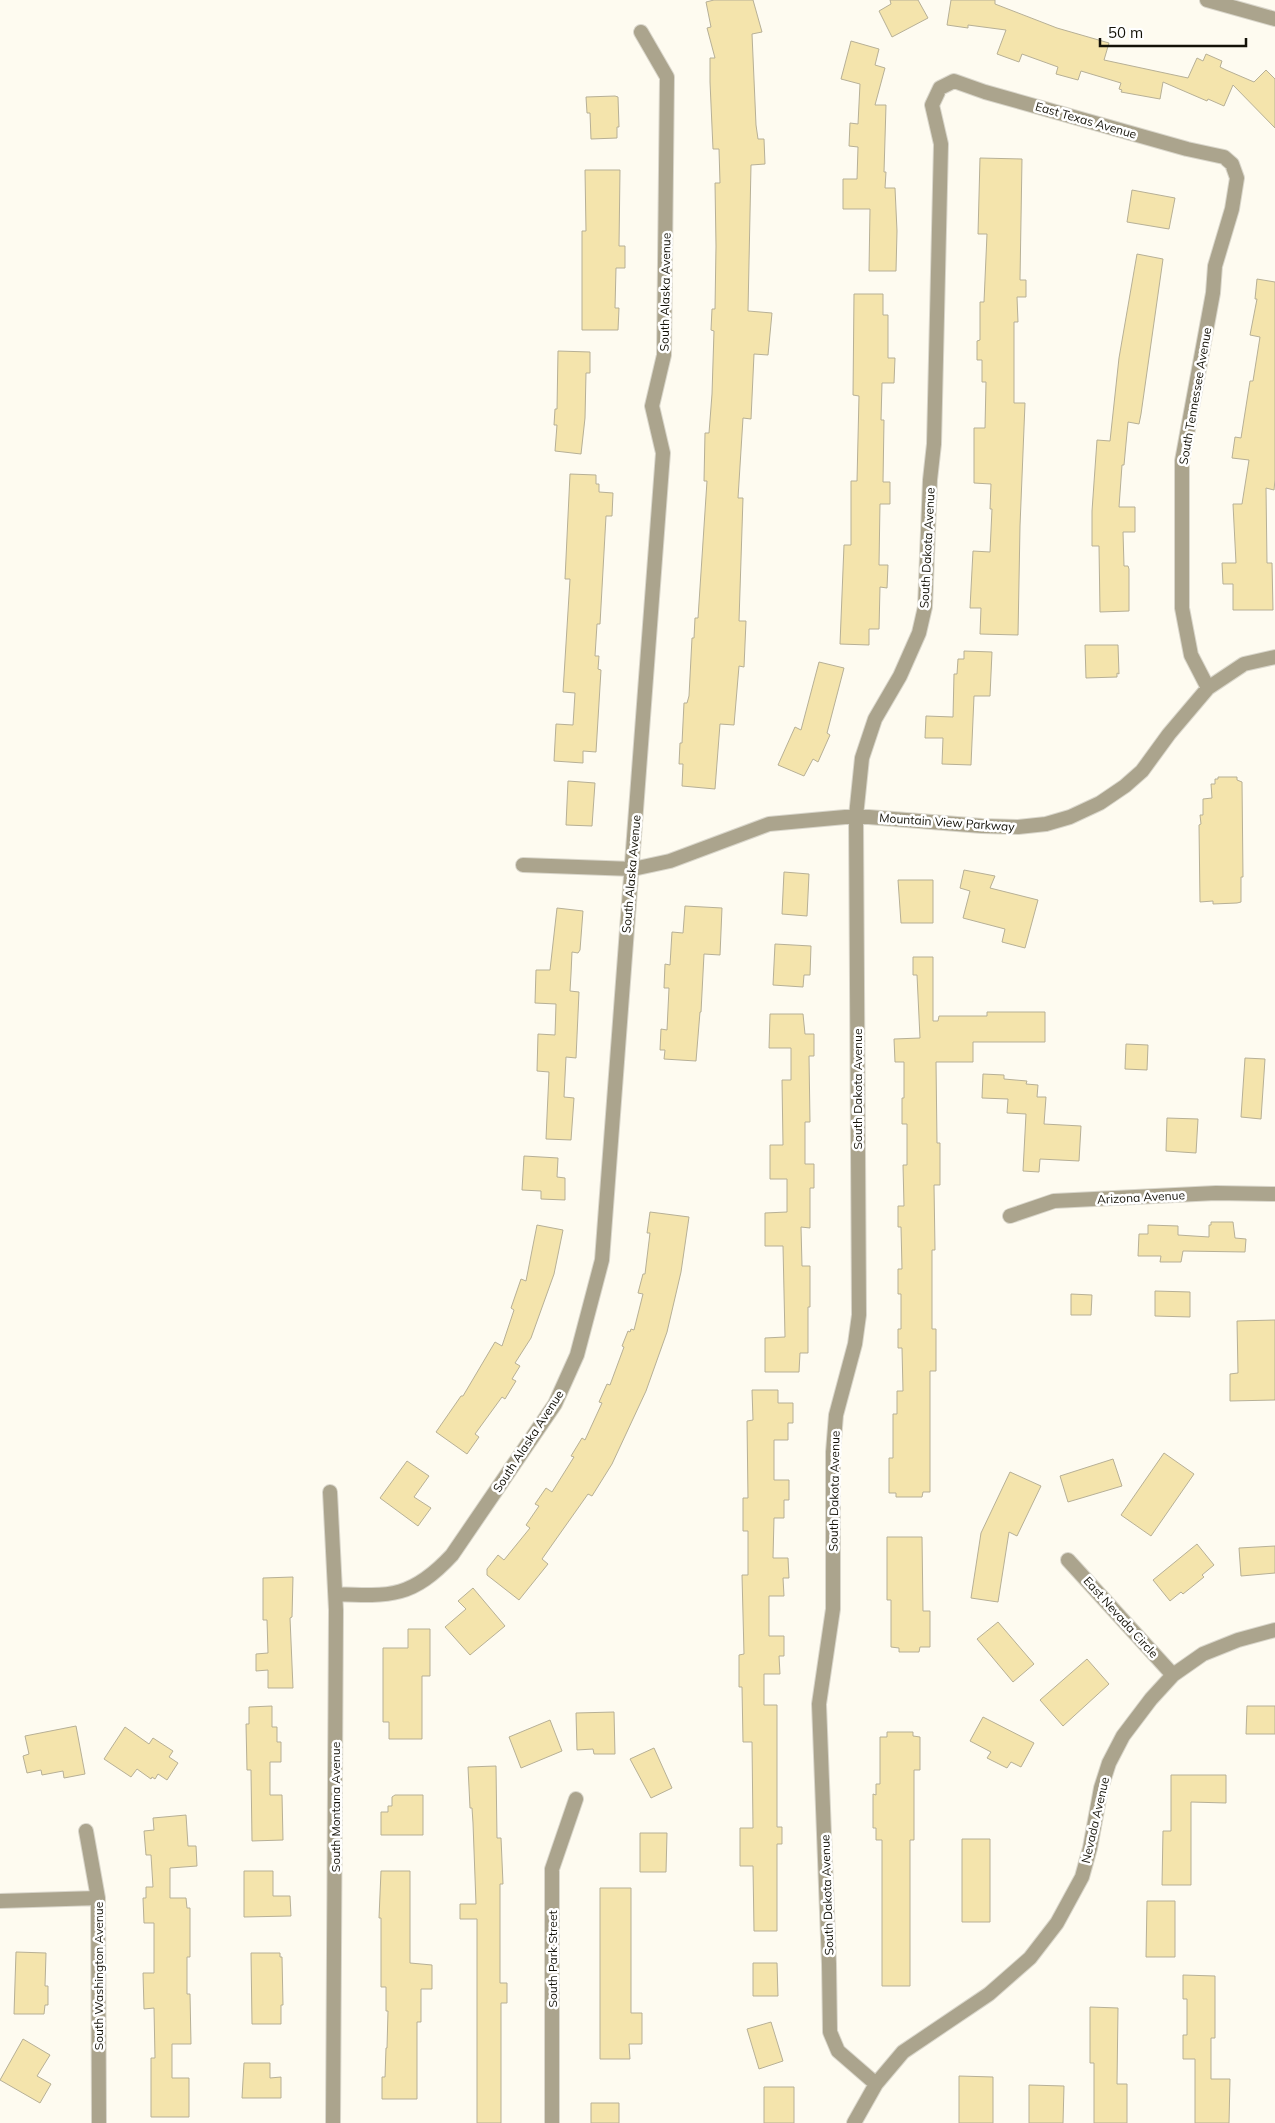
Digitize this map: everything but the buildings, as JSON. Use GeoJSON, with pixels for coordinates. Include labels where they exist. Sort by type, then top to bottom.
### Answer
{"type":"FeatureCollection","features":[{"type":"Feature","properties":{"kind":"street"},"geometry":{"type":"LineString","coordinates":[[1206,0],[1275,18]]}},
{"type":"Feature","properties":{"kind":"street","name":"South Alaska Avenue"},"geometry":{"type":"LineString","coordinates":[[336,1594],[388,1595],[401,1592],[419,1584],[436,1573],[452,1555],[555,1404],[565,1385],[586,1322],[602,1260],[618,1025],[633,869],[663,453],[652,406],[664,355],[667,77],[641,32]]}},
{"type":"Feature","properties":{"kind":"street","name":"East Texas Avenue"},"geometry":{"type":"LineString","coordinates":[[940,88],[954,81],[1151,139],[1224,157],[1232,164]]}},
{"type":"Feature","properties":{"kind":"street","name":"South Dakota Avenue"},"geometry":{"type":"LineString","coordinates":[[876,2084],[838,2051],[830,2032],[819,1704],[833,1609],[833,1452],[836,1415],[856,1344],[859,1315],[856,816],[862,758],[872,727],[887,696],[900,676],[919,633],[925,607],[930,480],[934,444],[941,144],[932,105],[940,88]]}},
{"type":"Feature","properties":{"kind":"street","name":"South Tennessee Avenue"},"geometry":{"type":"LineString","coordinates":[[1208,688],[1191,655],[1182,608],[1182,461],[1213,293],[1215,266],[1232,209],[1237,178],[1232,164]]}},
{"type":"Feature","properties":{"kind":"street","name":"Mountain View Parkway"},"geometry":{"type":"LineString","coordinates":[[524,865],[633,869],[670,861],[769,824],[856,816],[982,826],[1046,824],[1070,817],[1100,803],[1142,771],[1169,734],[1208,688],[1244,664],[1275,657]]}},
{"type":"Feature","properties":{"kind":"street","name":"Arizona Avenue"},"geometry":{"type":"LineString","coordinates":[[1010,1216],[1054,1201],[1216,1193],[1275,1194]]}},
{"type":"Feature","properties":{"kind":"street","name":"South Montana Avenue"},"geometry":{"type":"LineString","coordinates":[[330,1492],[336,1594],[333,2123]]}},
{"type":"Feature","properties":{"kind":"street","name":"East Nevada Circle"},"geometry":{"type":"LineString","coordinates":[[1068,1560],[1173,1675]]}},
{"type":"Feature","properties":{"kind":"street","name":"Nevada Avenue"},"geometry":{"type":"LineString","coordinates":[[854,2123],[876,2084],[903,2052],[968,2009],[1030,1958],[1057,1924],[1082,1877],[1090,1848],[1100,1788],[1109,1763],[1123,1736],[1151,1699],[1173,1675],[1203,1654],[1238,1640],[1275,1630]]}},
{"type":"Feature","properties":{"kind":"street","name":"South Park Street"},"geometry":{"type":"LineString","coordinates":[[552,2123],[552,1869],[576,1799]]}},
{"type":"Feature","properties":{"kind":"street","name":"South Washington Avenue"},"geometry":{"type":"LineString","coordinates":[[86,1831],[98,1898],[99,2123]]}},
{"type":"Feature","properties":{"kind":"street"},"geometry":{"type":"LineString","coordinates":[[0,1901],[98,1898]]}}]}
